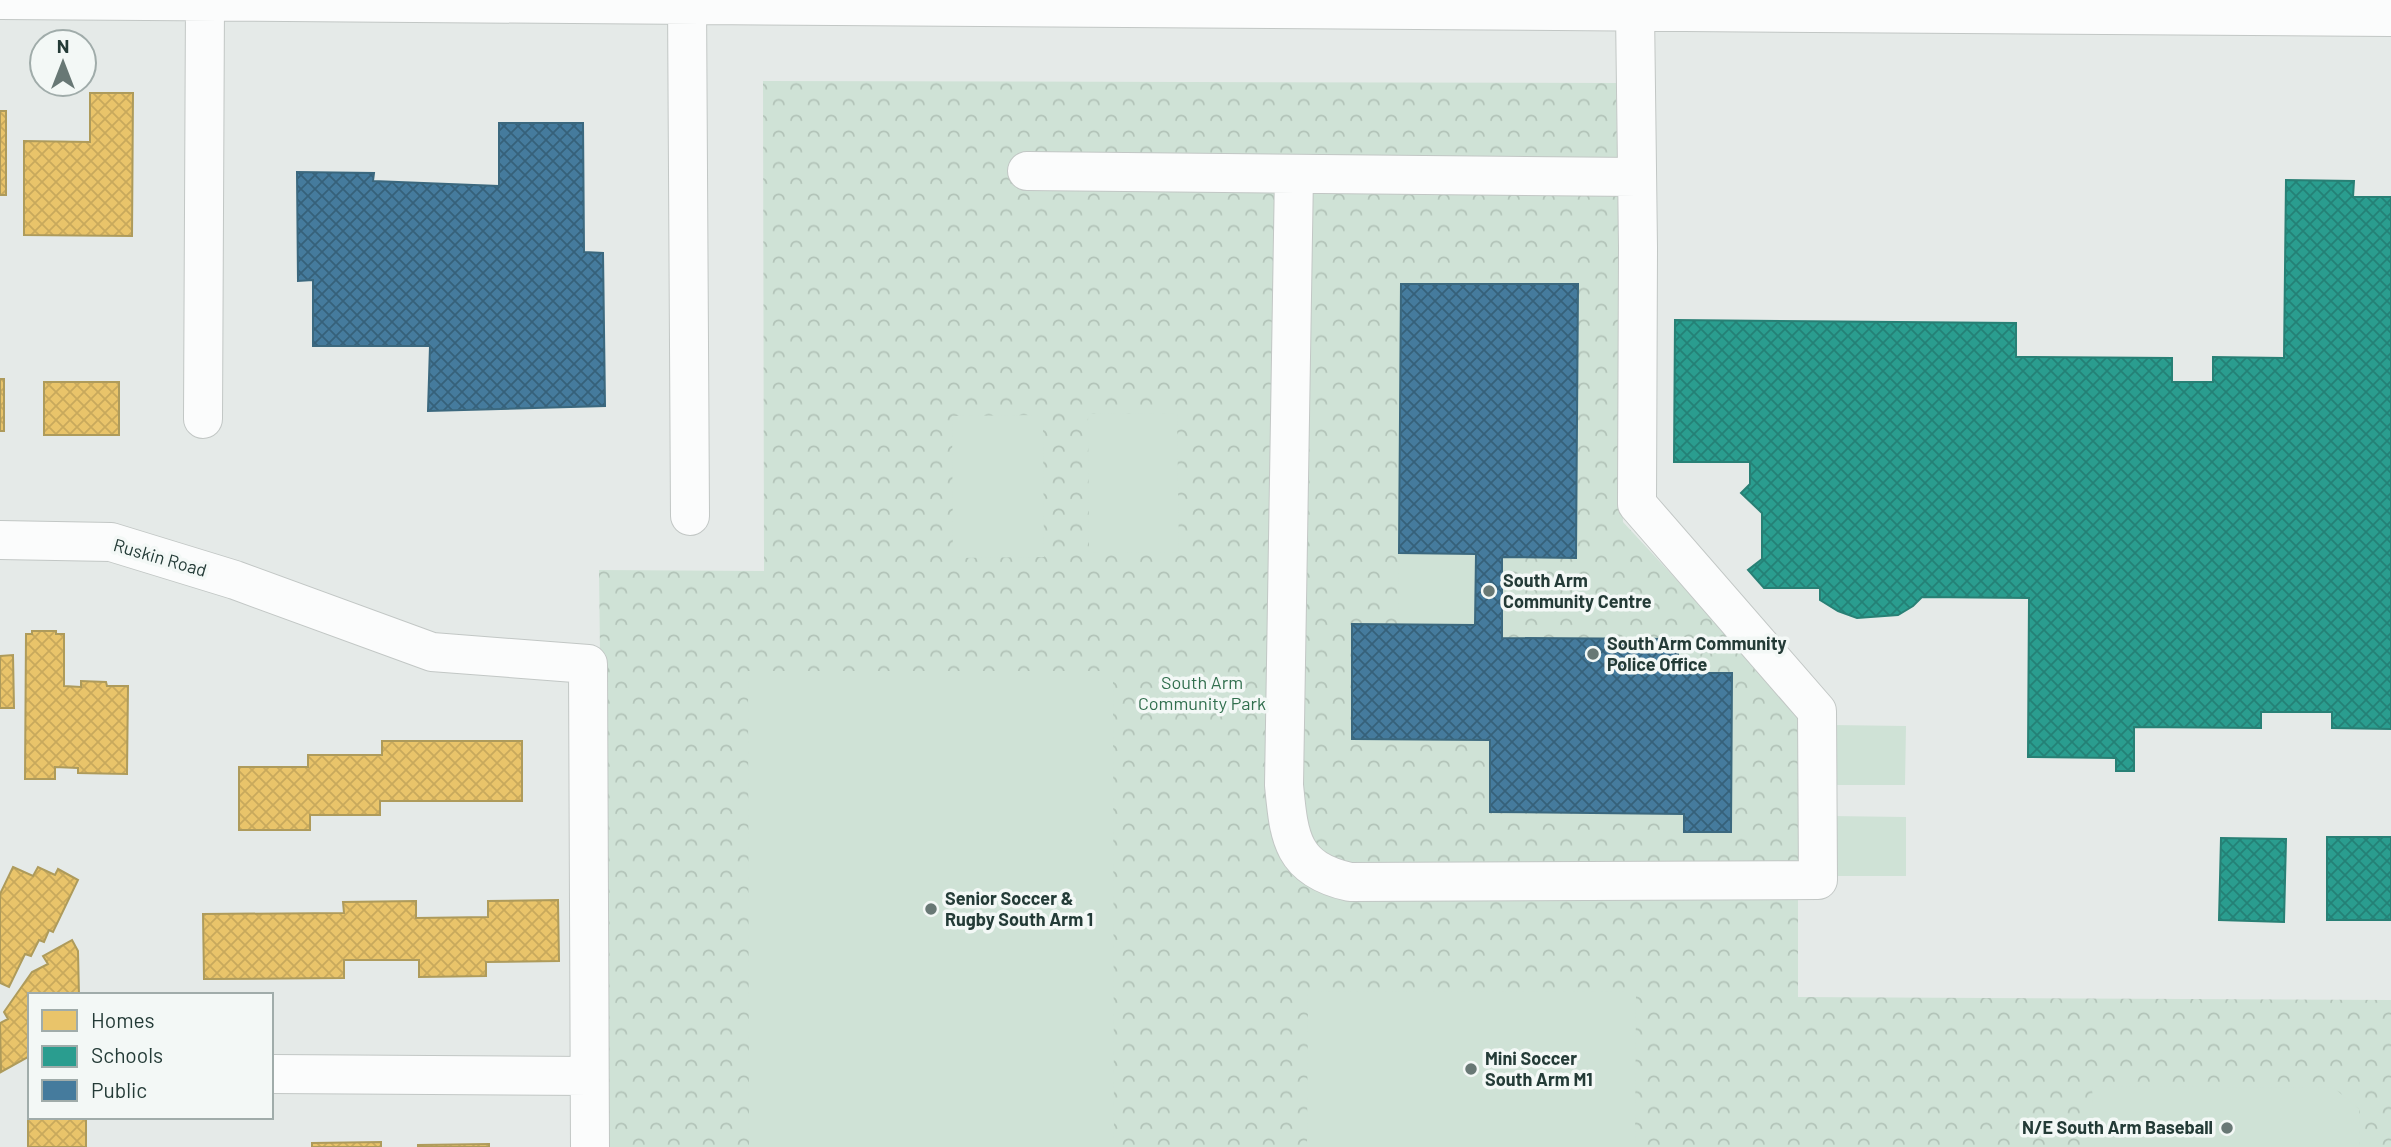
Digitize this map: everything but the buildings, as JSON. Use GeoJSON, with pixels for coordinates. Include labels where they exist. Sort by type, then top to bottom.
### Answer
{"type":"FeatureCollection","features":[{"type":"Feature","properties":{"kind":"street"},"geometry":{"type":"LineString","coordinates":[[0,0],[1635,11],[1978,7],[2391,17]]}},
{"type":"Feature","properties":{"kind":"street"},"geometry":{"type":"LineString","coordinates":[[203,419],[205,2]]}},
{"type":"Feature","properties":{"kind":"street"},"geometry":{"type":"LineString","coordinates":[[687,3],[690,516]]}},
{"type":"Feature","properties":{"kind":"street"},"geometry":{"type":"LineString","coordinates":[[1294,174],[1284,785],[1290,835],[1297,851],[1313,868],[1333,878],[1350,882],[1818,880],[1817,710],[1637,504],[1635,11]]}},
{"type":"Feature","properties":{"kind":"street"},"geometry":{"type":"LineString","coordinates":[[1027,171],[1637,177]]}},
{"type":"Feature","properties":{"kind":"street","name":"Ruskin Road"},"geometry":{"type":"LineString","coordinates":[[0,540],[111,542],[235,580],[432,652],[588,664],[589,1076]]}},
{"type":"Feature","properties":{"kind":"street"},"geometry":{"type":"LineString","coordinates":[[273,1074],[589,1076],[590,1147]]}},
{"type":"Feature","properties":{"kind":"green space","name":"South Arm Community Park"},"geometry":{"type":"Polygon","coordinates":[[[763,81],[1616,83],[1623,522],[1798,710],[1798,997],[2391,1000],[2391,1147],[606,1147],[599,570],[764,571],[763,81]]]}},
{"type":"Feature","properties":{"kind":"green space"},"geometry":{"type":"Polygon","coordinates":[[[1177,413],[1179,552],[1089,553],[1088,414],[1177,413]]]}},
{"type":"Feature","properties":{"kind":"green space"},"geometry":{"type":"Polygon","coordinates":[[[1043,415],[1044,557],[953,558],[952,416],[1043,415]]]}},
{"type":"Feature","properties":{"kind":"green space"},"geometry":{"type":"Polygon","coordinates":[[[1399,553],[1476,554],[1475,625],[1398,624],[1399,553]]]}},
{"type":"Feature","properties":{"kind":"green space","name":"Senior Soccer & Rugby South Arm 1"},"geometry":{"type":"Polygon","coordinates":[[[748,671],[1113,671],[1114,1147],[749,1147],[748,671]]]}},
{"type":"Feature","properties":{"kind":"green space"},"geometry":{"type":"Polygon","coordinates":[[[1832,725],[1906,726],[1905,785],[1831,785],[1832,725]]]}},
{"type":"Feature","properties":{"kind":"green space"},"geometry":{"type":"Polygon","coordinates":[[[1832,816],[1906,817],[1906,876],[1832,876],[1832,816]]]}},
{"type":"Feature","properties":{"kind":"green space","name":"Mini Soccer South Arm M1"},"geometry":{"type":"Polygon","coordinates":[[[1308,991],[1636,992],[1635,1147],[1307,1147],[1308,991]]]}},
{"type":"Feature","properties":{"kind":"green space","name":"N/E South Arm Baseball"},"geometry":{"type":"Polygon","coordinates":[[[2092,1086],[2334,1088],[2359,1109],[2360,1147],[2095,1147],[2092,1086]]]}},
{"type":"Feature","properties":{"kind":"place","name":"South Arm Community Centre"},"geometry":{"type":"Point","coordinates":[1489,591]}},
{"type":"Feature","properties":{"kind":"place","name":"South Arm Community Police Office"},"geometry":{"type":"Point","coordinates":[1593,654]}},
{"type":"Feature","properties":{"kind":"place","name":"Senior Soccer & Rugby South Arm 1"},"geometry":{"type":"Point","coordinates":[931,909]}},
{"type":"Feature","properties":{"kind":"place","name":"Mini Soccer South Arm M1"},"geometry":{"type":"Point","coordinates":[1471,1069]}},
{"type":"Feature","properties":{"kind":"place","name":"N/E South Arm Baseball"},"geometry":{"type":"Point","coordinates":[2227,1128]}}]}
